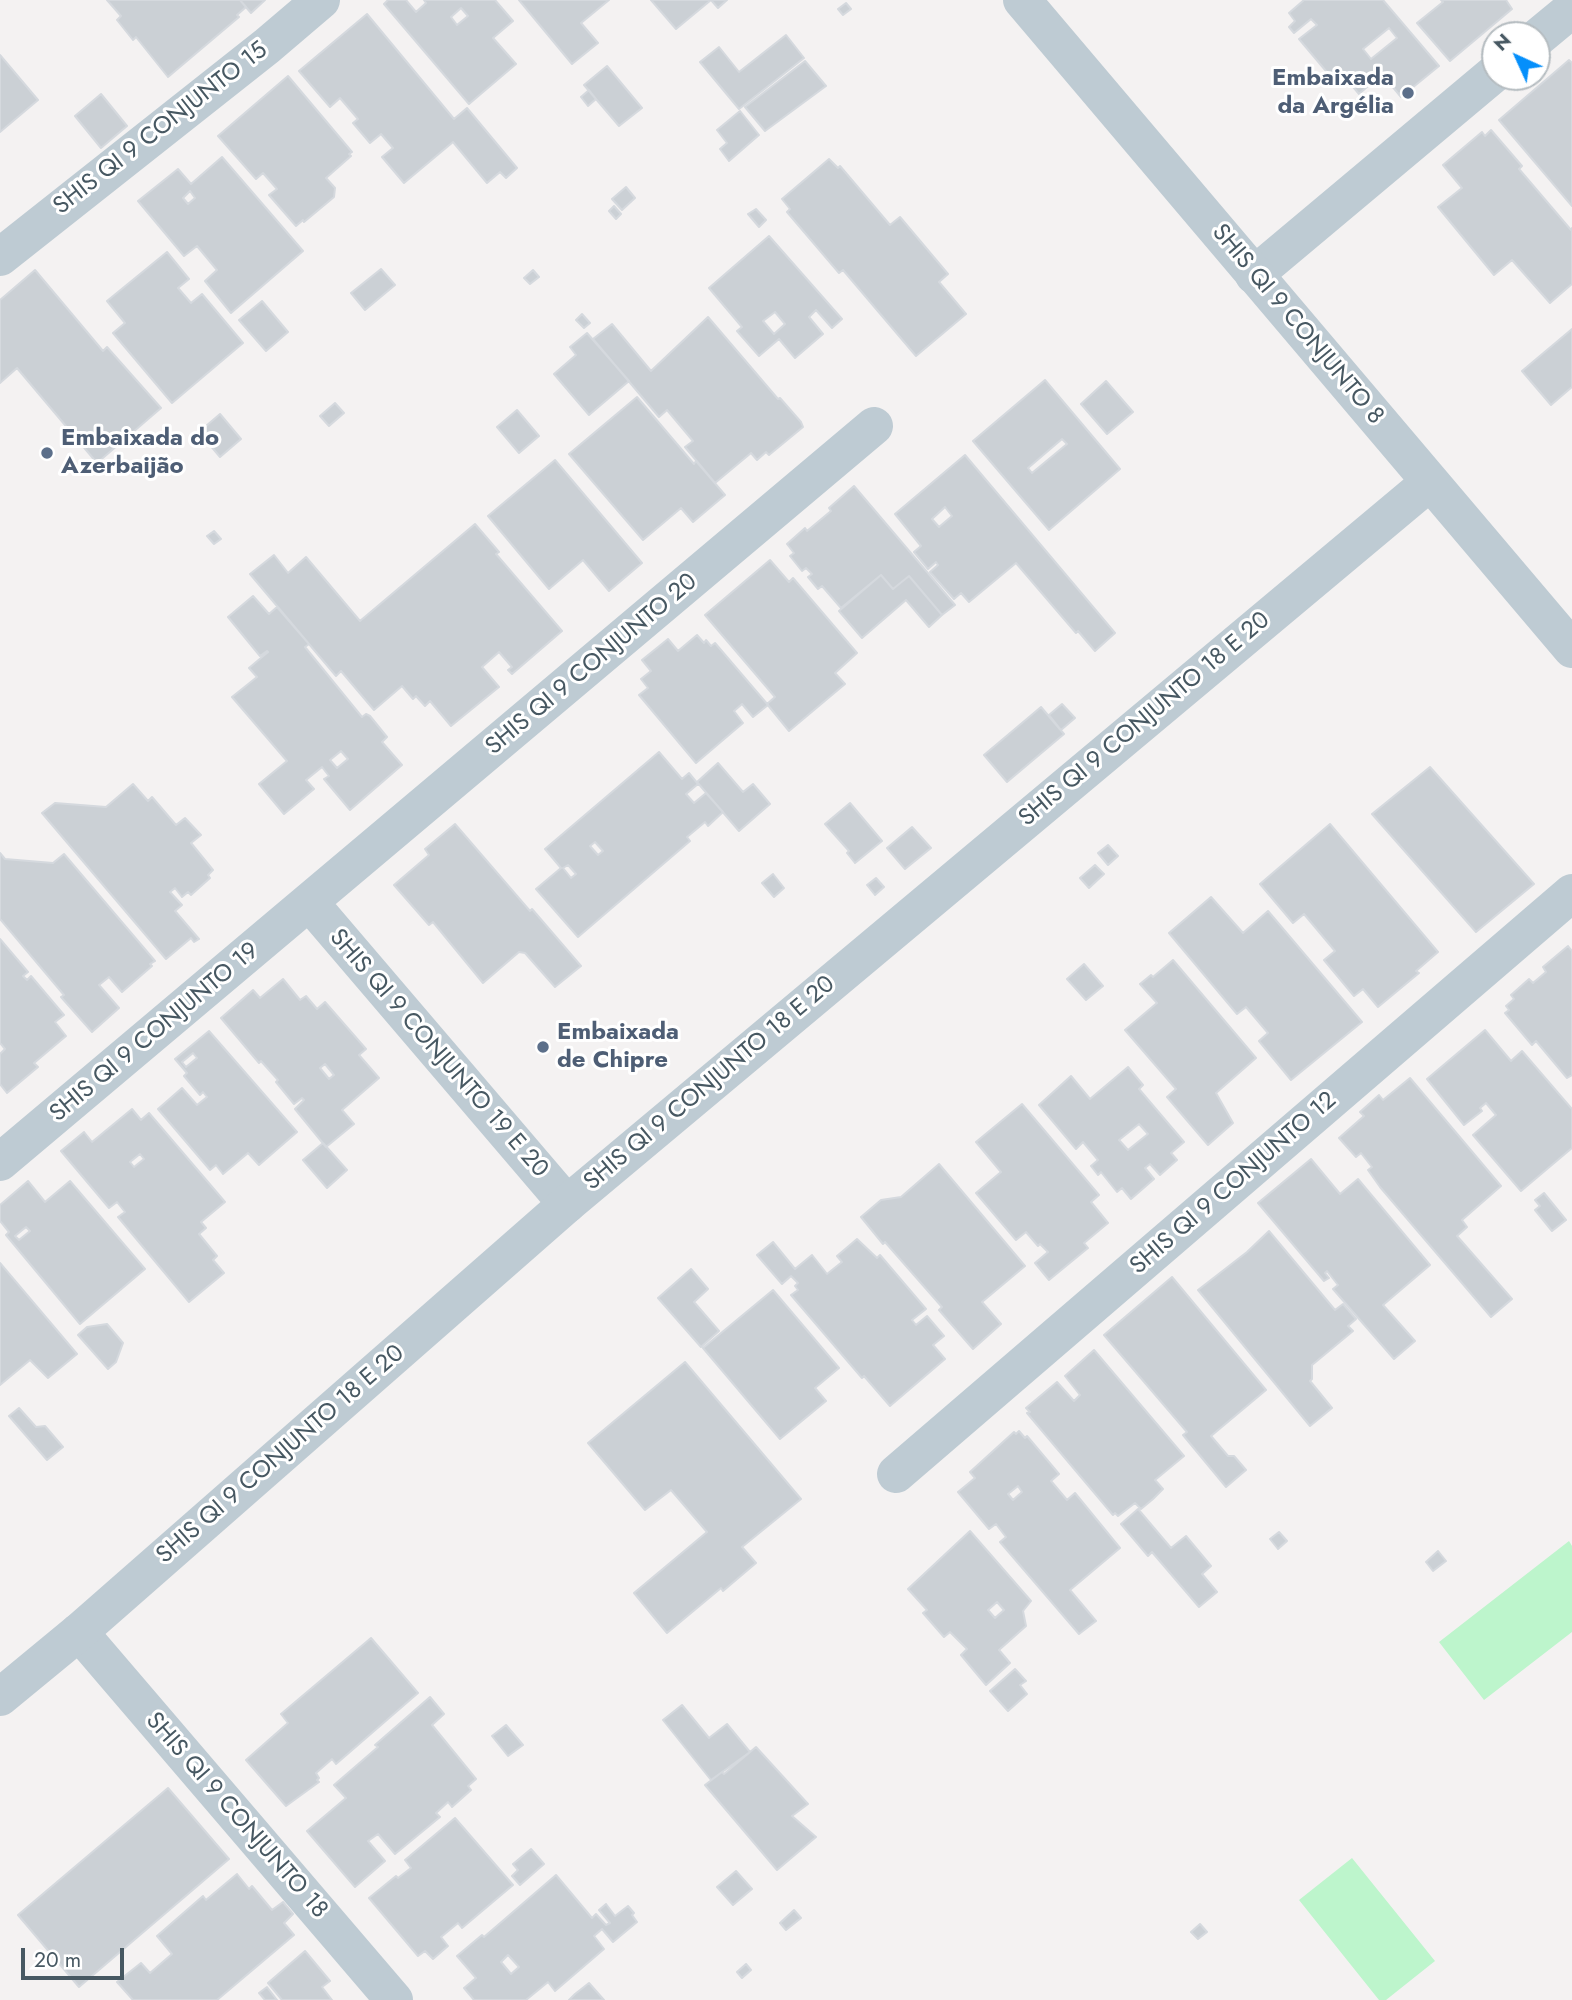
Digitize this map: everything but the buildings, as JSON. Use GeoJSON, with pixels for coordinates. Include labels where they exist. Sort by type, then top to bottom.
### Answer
{"type":"FeatureCollection","features":[{"type":"Feature","properties":{"kind":"street","name":"SHIS QI 9 CONJUNTO 15"},"geometry":{"type":"LineString","coordinates":[[0,257],[267,46],[321,0]]}},
{"type":"Feature","properties":{"kind":"street","name":"SHIS QI 9 CONJUNTO 8"},"geometry":{"type":"LineString","coordinates":[[1022,0],[1572,649]]}},
{"type":"Feature","properties":{"kind":"street"},"geometry":{"type":"LineString","coordinates":[[1551,26],[1572,9]]}},
{"type":"Feature","properties":{"kind":"street"},"geometry":{"type":"LineString","coordinates":[[1254,275],[1481,85]]}},
{"type":"Feature","properties":{"kind":"street","name":"SHIS QI 9 CONJUNTO 20"},"geometry":{"type":"LineString","coordinates":[[310,904],[874,426]]}},
{"type":"Feature","properties":{"kind":"street","name":"SHIS QI 9 CONJUNTO 18 E 20"},"geometry":{"type":"LineString","coordinates":[[0,1697],[79,1632],[567,1204],[1430,482]]}},
{"type":"Feature","properties":{"kind":"street","name":"SHIS QI 9 CONJUNTO 12"},"geometry":{"type":"LineString","coordinates":[[896,1475],[1572,893]]}},
{"type":"Feature","properties":{"kind":"street","name":"SHIS QI 9 CONJUNTO 19"},"geometry":{"type":"LineString","coordinates":[[0,1162],[310,904]]}},
{"type":"Feature","properties":{"kind":"street","name":"SHIS QI 9 CONJUNTO 19 E 20"},"geometry":{"type":"LineString","coordinates":[[310,904],[567,1204]]}},
{"type":"Feature","properties":{"kind":"street","name":"SHIS QI 9 CONJUNTO 18"},"geometry":{"type":"LineString","coordinates":[[79,1632],[394,2000]]}},
{"type":"Feature","properties":{"kind":"green space"},"geometry":{"type":"Polygon","coordinates":[[[1569,1541],[1572,1546],[1572,1632],[1484,1700],[1439,1642],[1569,1541]]]}},
{"type":"Feature","properties":{"kind":"green space"},"geometry":{"type":"Polygon","coordinates":[[[1352,1858],[1435,1961],[1386,2000],[1379,2000],[1299,1900],[1352,1858]]]}},
{"type":"Feature","properties":{"kind":"place","name":"Embaixada da Argélia"},"geometry":{"type":"Point","coordinates":[1408,93]}},
{"type":"Feature","properties":{"kind":"place","name":"Embaixada do Azerbaijão"},"geometry":{"type":"Point","coordinates":[47,453]}},
{"type":"Feature","properties":{"kind":"place","name":"Embaixada de Chipre"},"geometry":{"type":"Point","coordinates":[543,1047]}}]}
